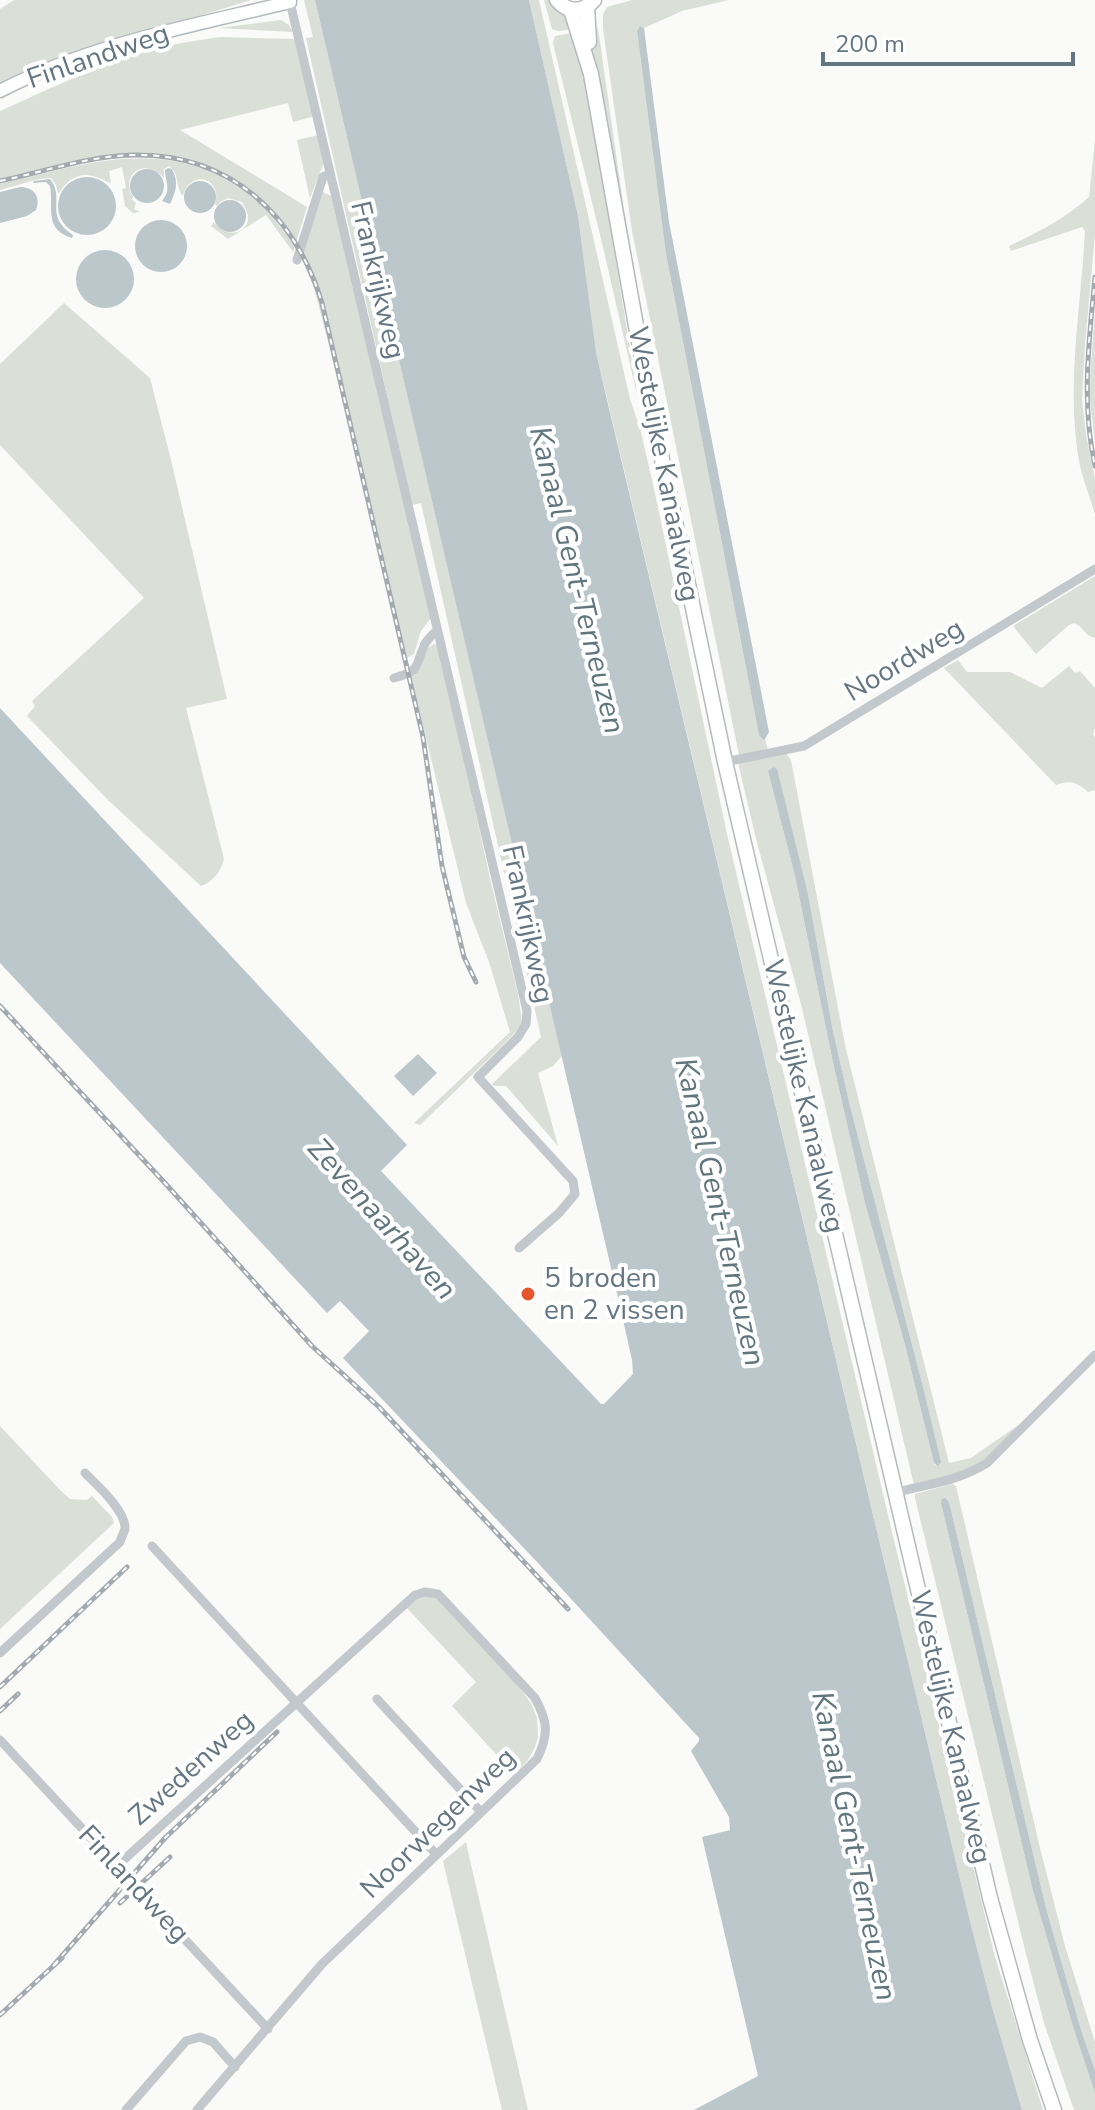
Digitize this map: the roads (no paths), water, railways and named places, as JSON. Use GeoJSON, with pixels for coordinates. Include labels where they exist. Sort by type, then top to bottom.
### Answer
{"type":"FeatureCollection","features":[{"type":"Feature","properties":{"kind":"main road"},"geometry":{"type":"LineString","coordinates":[[557,0],[571,10],[591,4]]}},
{"type":"Feature","properties":{"kind":"main road","name":"Westelijke Kanaalweg"},"geometry":{"type":"LineString","coordinates":[[591,4],[591,74]]}},
{"type":"Feature","properties":{"kind":"main road","name":"Westelijke Kanaalweg"},"geometry":{"type":"LineString","coordinates":[[571,10],[591,74],[647,387],[725,762],[990,1898],[1030,2040],[1054,2110]]}},
{"type":"Feature","properties":{"kind":"street","name":"Finlandweg"},"geometry":{"type":"LineString","coordinates":[[0,91],[62,63],[119,43],[290,1]]}},
{"type":"Feature","properties":{"kind":"street","name":"Frankrijkweg"},"geometry":{"type":"LineString","coordinates":[[290,1],[527,1011],[526,1024],[518,1037],[478,1077],[573,1181],[575,1194],[559,1213],[519,1248]]}},
{"type":"Feature","properties":{"kind":"street","name":"Frankrijkweg"},"geometry":{"type":"LineString","coordinates":[[297,260],[323,177],[330,174]]}},
{"type":"Feature","properties":{"kind":"street","name":"Noordweg"},"geometry":{"type":"LineString","coordinates":[[725,762],[804,746],[1095,569]]}},
{"type":"Feature","properties":{"kind":"street"},"geometry":{"type":"LineString","coordinates":[[394,678],[416,667],[424,644],[437,630]]}},
{"type":"Feature","properties":{"kind":"street"},"geometry":{"type":"LineString","coordinates":[[897,1492],[949,1481],[987,1463],[1095,1355]]}},
{"type":"Feature","properties":{"kind":"street"},"geometry":{"type":"LineString","coordinates":[[0,1653],[120,1542],[125,1528],[121,1514],[85,1473]]}},
{"type":"Feature","properties":{"kind":"street"},"geometry":{"type":"LineString","coordinates":[[152,1546],[436,1854]]}},
{"type":"Feature","properties":{"kind":"street","name":"Noorwegenweg"},"geometry":{"type":"LineString","coordinates":[[197,2110],[322,1964],[537,1759],[544,1744],[545,1716],[535,1698],[438,1594],[425,1592],[415,1595],[296,1704]]}},
{"type":"Feature","properties":{"kind":"street"},"geometry":{"type":"LineString","coordinates":[[377,1699],[481,1812]]}},
{"type":"Feature","properties":{"kind":"street","name":"Zwedenweg"},"geometry":{"type":"LineString","coordinates":[[117,1866],[296,1704]]}},
{"type":"Feature","properties":{"kind":"street","name":"Finlandweg"},"geometry":{"type":"LineString","coordinates":[[0,1740],[268,2029]]}},
{"type":"Feature","properties":{"kind":"street"},"geometry":{"type":"LineString","coordinates":[[126,2110],[186,2041],[200,2037],[213,2042],[235,2067]]}},
{"type":"Feature","properties":{"kind":"water"},"geometry":{"type":"Polygon","coordinates":[[[315,0],[529,0],[578,216],[596,352],[607,400],[969,1917],[1022,2110],[694,2110],[758,2076],[702,1837],[730,1830],[729,1817],[691,1751],[699,1738],[343,1358],[369,1331],[340,1301],[327,1313],[0,963],[0,708],[407,1145],[381,1171],[601,1404],[633,1374],[619,1302],[315,0]]]}},
{"type":"Feature","properties":{"kind":"water"},"geometry":{"type":"Polygon","coordinates":[[[640,26],[644,28],[669,222],[769,732],[763,740],[759,735],[666,254],[637,31],[640,26]]]}},
{"type":"Feature","properties":{"kind":"water"},"geometry":{"type":"Polygon","coordinates":[[[147,169],[159,174],[164,186],[159,198],[147,203],[135,198],[130,186],[135,174],[147,169]]]}},
{"type":"Feature","properties":{"kind":"water"},"geometry":{"type":"Polygon","coordinates":[[[172,169],[176,183],[170,204],[162,201],[167,193],[165,170],[172,169]]]}},
{"type":"Feature","properties":{"kind":"water"},"geometry":{"type":"Polygon","coordinates":[[[87,177],[98,179],[107,186],[114,195],[114,217],[107,226],[98,233],[87,235],[76,233],[67,226],[60,217],[58,206],[60,195],[67,186],[76,179],[87,177]]]}},
{"type":"Feature","properties":{"kind":"water"},"geometry":{"type":"Polygon","coordinates":[[[50,179],[56,193],[59,221],[73,235],[72,238],[63,234],[53,223],[50,186],[46,182],[33,183],[50,179]]]}},
{"type":"Feature","properties":{"kind":"water"},"geometry":{"type":"Polygon","coordinates":[[[200,181],[211,186],[216,197],[211,208],[200,213],[189,208],[184,197],[189,186],[200,181]]]}},
{"type":"Feature","properties":{"kind":"water"},"geometry":{"type":"Polygon","coordinates":[[[20,187],[35,194],[38,201],[36,210],[27,216],[0,223],[0,192],[20,187]]]}},
{"type":"Feature","properties":{"kind":"water"},"geometry":{"type":"Polygon","coordinates":[[[230,200],[242,204],[246,216],[242,228],[230,232],[218,228],[214,216],[218,204],[230,200]]]}},
{"type":"Feature","properties":{"kind":"water"},"geometry":{"type":"Polygon","coordinates":[[[161,220],[180,227],[187,246],[180,265],[161,272],[142,265],[135,246],[142,227],[161,220]]]}},
{"type":"Feature","properties":{"kind":"water"},"geometry":{"type":"Polygon","coordinates":[[[105,250],[126,258],[134,279],[126,300],[105,308],[84,300],[76,279],[84,258],[105,250]]]}},
{"type":"Feature","properties":{"kind":"water"},"geometry":{"type":"Polygon","coordinates":[[[773,767],[777,769],[808,894],[850,1106],[921,1379],[941,1462],[938,1466],[934,1463],[865,1203],[795,876],[768,771],[773,767]]]}},
{"type":"Feature","properties":{"kind":"water"},"geometry":{"type":"Polygon","coordinates":[[[418,1054],[437,1073],[413,1096],[394,1076],[418,1054]]]}},
{"type":"Feature","properties":{"kind":"water"},"geometry":{"type":"Polygon","coordinates":[[[945,1498],[949,1502],[1047,1912],[1095,2070],[1095,2093],[1033,1891],[941,1503],[945,1498]]]}},
{"type":"Feature","properties":{"kind":"railway"},"geometry":{"type":"LineString","coordinates":[[0,181],[100,158],[133,155],[168,157],[228,177],[276,217],[295,242],[322,303],[423,737],[442,866],[464,957],[476,982]]}},
{"type":"Feature","properties":{"kind":"railway"},"geometry":{"type":"LineString","coordinates":[[1095,277],[1087,395],[1095,466]]}},
{"type":"Feature","properties":{"kind":"railway"},"geometry":{"type":"LineString","coordinates":[[0,1006],[312,1346],[379,1407],[568,1609]]}},
{"type":"Feature","properties":{"kind":"railway"},"geometry":{"type":"LineString","coordinates":[[0,1687],[127,1567]]}},
{"type":"Feature","properties":{"kind":"railway"},"geometry":{"type":"LineString","coordinates":[[0,1711],[18,1694]]}},
{"type":"Feature","properties":{"kind":"railway"},"geometry":{"type":"LineString","coordinates":[[54,1965],[165,1838],[277,1732]]}},
{"type":"Feature","properties":{"kind":"railway"},"geometry":{"type":"LineString","coordinates":[[120,1903],[170,1857]]}},
{"type":"Feature","properties":{"kind":"railway"},"geometry":{"type":"LineString","coordinates":[[0,2015],[62,1958]]}},
{"type":"Feature","properties":{"kind":"place","name":"5 broden en 2 vissen"},"geometry":{"type":"Point","coordinates":[528,1294]}},
{"type":"Feature","properties":{"kind":"water label","name":"Kanaal Gent-Terneuzen"},"geometry":{"type":"Point","coordinates":[577,580]}},
{"type":"Feature","properties":{"kind":"water label","name":"Kanaal Gent-Terneuzen"},"geometry":{"type":"Point","coordinates":[720,1212]}},
{"type":"Feature","properties":{"kind":"water label","name":"Zevenaarhaven"},"geometry":{"type":"Point","coordinates":[382,1219]}},
{"type":"Feature","properties":{"kind":"water label","name":"Kanaal Gent-Terneuzen"},"geometry":{"type":"Point","coordinates":[854,1846]}}]}
